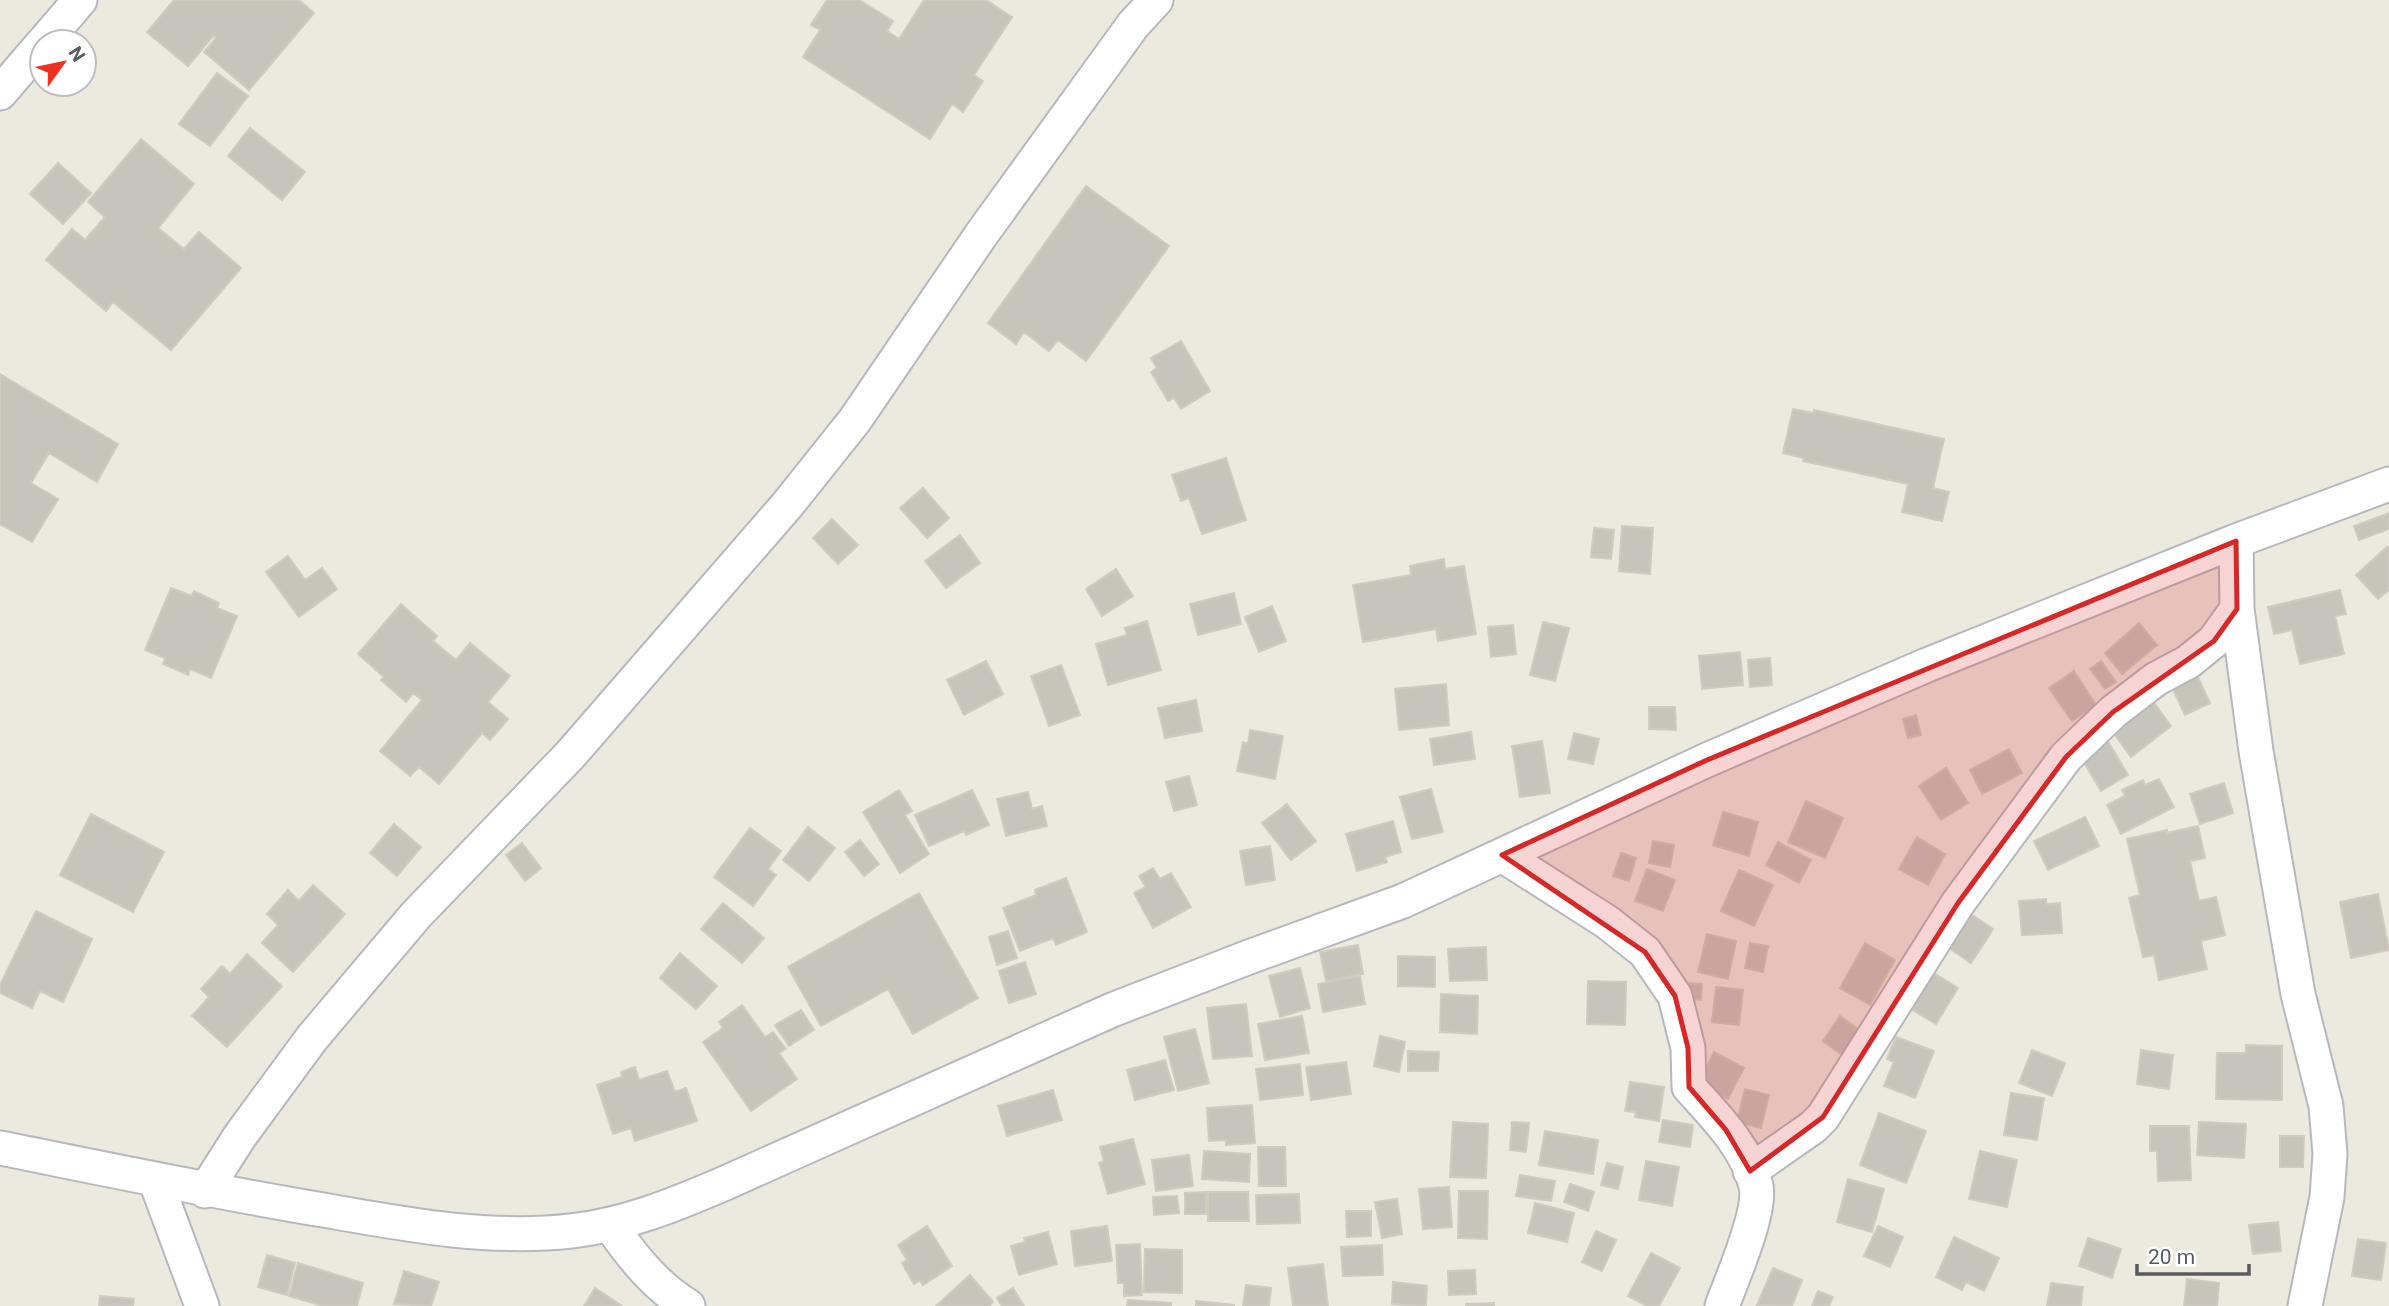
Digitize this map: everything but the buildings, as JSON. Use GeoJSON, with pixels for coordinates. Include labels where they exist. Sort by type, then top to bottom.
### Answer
{"type":"FeatureCollection","features":[{"type":"Feature","properties":{"kind":"street"},"geometry":{"type":"LineString","coordinates":[[56,28],[80,0]]}},
{"type":"Feature","properties":{"kind":"street"},"geometry":{"type":"LineString","coordinates":[[205,1191],[240,1136],[312,1038],[416,915],[571,754],[788,504],[855,420],[981,235],[1133,25],[1156,0]]}},
{"type":"Feature","properties":{"kind":"street"},"geometry":{"type":"LineString","coordinates":[[0,93],[28,60]]}},
{"type":"Feature","properties":{"kind":"street"},"geometry":{"type":"LineString","coordinates":[[0,1148],[205,1191],[414,1226],[526,1235],[610,1225],[665,1209],[1112,1010],[1403,901],[1707,760],[1914,670],[2236,541],[2389,484]]}},
{"type":"Feature","properties":{"kind":"street"},"geometry":{"type":"LineString","coordinates":[[2236,541],[2236,609],[2256,751],[2293,967],[2326,1106],[2330,1154],[2327,1198],[2305,1306]]}},
{"type":"Feature","properties":{"kind":"street"},"geometry":{"type":"LineString","coordinates":[[1750,1171],[1813,1128],[1824,1117],[1958,903],[2066,757],[2113,712],[2156,679],[2188,662],[2214,641],[2236,609]]}},
{"type":"Feature","properties":{"kind":"street"},"geometry":{"type":"LineString","coordinates":[[1502,855],[1607,922],[1646,952],[1675,996],[1688,1048],[1689,1087],[1739,1149],[1757,1187],[1755,1212],[1722,1306]]}},
{"type":"Feature","properties":{"kind":"street"},"geometry":{"type":"LineString","coordinates":[[155,1179],[202,1306]]}},
{"type":"Feature","properties":{"kind":"street"},"geometry":{"type":"LineString","coordinates":[[610,1225],[635,1260],[666,1293],[688,1306]]}},
{"type":"Feature","properties":{"kind":"highlighted area"},"geometry":{"type":"Polygon","coordinates":[[[2236,541],[2237,609],[2214,641],[2113,712],[2066,757],[1958,903],[1823,1117],[1750,1171],[1726,1130],[1689,1087],[1688,1048],[1675,996],[1645,952],[1502,855],[1707,760],[2236,541]]]}}]}
